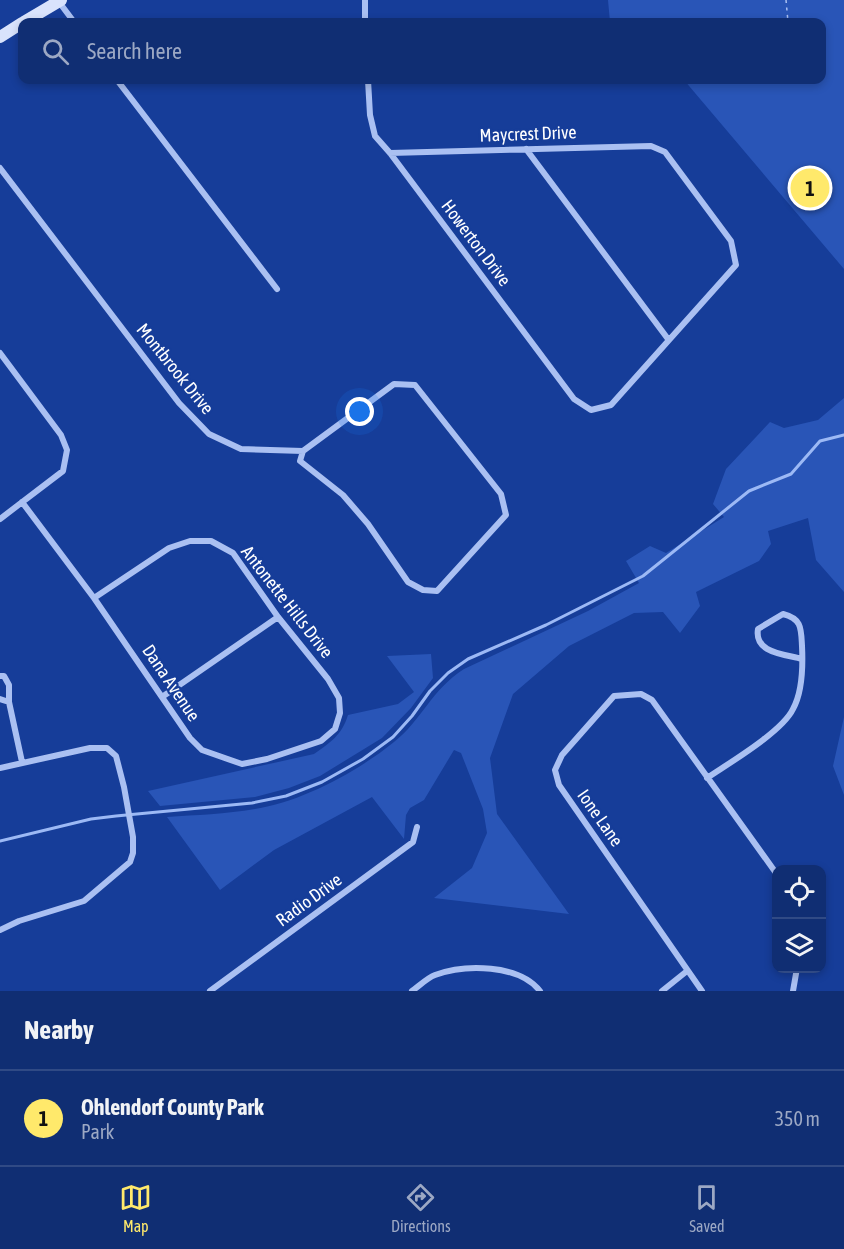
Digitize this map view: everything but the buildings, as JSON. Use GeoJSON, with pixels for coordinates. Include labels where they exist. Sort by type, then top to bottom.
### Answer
{"type":"FeatureCollection","features":[{"type":"Feature","properties":{"kind":"street"},"geometry":{"type":"LineString","coordinates":[[365,0],[365,18]]}},
{"type":"Feature","properties":{"kind":"street"},"geometry":{"type":"LineString","coordinates":[[31,18],[59,1],[71,18]]}},
{"type":"Feature","properties":{"kind":"street"},"geometry":{"type":"LineString","coordinates":[[0,37],[18,26]]}},
{"type":"Feature","properties":{"kind":"street"},"geometry":{"type":"LineString","coordinates":[[120,84],[277,289]]}},
{"type":"Feature","properties":{"kind":"street","name":"Howerton Drive"},"geometry":{"type":"LineString","coordinates":[[368,84],[370,115],[375,136],[574,399],[591,410],[611,405],[668,339]]}},
{"type":"Feature","properties":{"kind":"street","name":"Maycrest Drive"},"geometry":{"type":"LineString","coordinates":[[390,153],[651,146],[665,152],[731,241],[736,265],[668,339]]}},
{"type":"Feature","properties":{"kind":"street"},"geometry":{"type":"LineString","coordinates":[[526,149],[668,339]]}},
{"type":"Feature","properties":{"kind":"street","name":"Montbrook Drive"},"geometry":{"type":"LineString","coordinates":[[0,168],[179,403],[208,434],[241,449],[303,451]]}},
{"type":"Feature","properties":{"kind":"street"},"geometry":{"type":"LineString","coordinates":[[0,353],[62,435],[67,450],[63,471],[0,519]]}},
{"type":"Feature","properties":{"kind":"street"},"geometry":{"type":"LineString","coordinates":[[394,384],[415,385],[501,494],[506,515],[437,591],[423,590],[408,582],[368,524],[343,495],[300,461],[303,451],[394,384]]}},
{"type":"Feature","properties":{"kind":"street","name":"Dana Avenue"},"geometry":{"type":"LineString","coordinates":[[22,502],[94,598],[190,738],[202,750],[242,764],[267,759],[321,741],[335,729],[340,713]]}},
{"type":"Feature","properties":{"kind":"street","name":"Antonette Hills Drive"},"geometry":{"type":"LineString","coordinates":[[94,598],[169,548],[190,541],[211,541],[233,553],[278,617],[328,679],[339,698],[340,713]]}},
{"type":"Feature","properties":{"kind":"street"},"geometry":{"type":"LineString","coordinates":[[772,866],[706,778],[780,725],[792,711],[800,693],[802,659],[801,626],[793,617],[783,614],[758,629],[756,636],[760,645],[765,649],[802,659]]}},
{"type":"Feature","properties":{"kind":"street"},"geometry":{"type":"LineString","coordinates":[[162,697],[278,617]]}},
{"type":"Feature","properties":{"kind":"street"},"geometry":{"type":"LineString","coordinates":[[0,676],[4,676],[9,686],[9,702],[22,762]]}},
{"type":"Feature","properties":{"kind":"street","name":"Ione Lane"},"geometry":{"type":"LineString","coordinates":[[702,991],[559,785],[555,770],[562,755],[614,696],[640,694],[652,700],[706,778]]}},
{"type":"Feature","properties":{"kind":"street"},"geometry":{"type":"LineString","coordinates":[[0,699],[9,702]]}},
{"type":"Feature","properties":{"kind":"street"},"geometry":{"type":"LineString","coordinates":[[0,768],[90,748],[107,748],[116,756],[124,787],[133,853],[130,862],[84,901],[20,921],[0,930]]}},
{"type":"Feature","properties":{"kind":"street","name":"Radio Drive"},"geometry":{"type":"LineString","coordinates":[[210,991],[413,842],[417,827]]}},
{"type":"Feature","properties":{"kind":"street"},"geometry":{"type":"LineString","coordinates":[[412,991],[434,975],[467,969],[507,970],[534,984],[540,991]]}},
{"type":"Feature","properties":{"kind":"street"},"geometry":{"type":"LineString","coordinates":[[662,991],[687,971]]}},
{"type":"Feature","properties":{"kind":"street"},"geometry":{"type":"LineString","coordinates":[[793,991],[796,973]]}},
{"type":"Feature","properties":{"kind":"path"},"geometry":{"type":"LineString","coordinates":[[786,0],[788,18]]}},
{"type":"Feature","properties":{"kind":"shaded area"},"geometry":{"type":"Polygon","coordinates":[[[608,0],[844,0],[844,269],[687,84],[826,84],[826,18],[610,18],[608,0]]]}},
{"type":"Feature","properties":{"kind":"shaded area"},"geometry":{"type":"Polygon","coordinates":[[[844,398],[844,592],[816,560],[808,518],[768,531],[771,544],[759,561],[696,592],[700,606],[680,633],[663,612],[634,613],[569,646],[513,694],[490,758],[497,814],[569,914],[434,898],[472,868],[487,833],[483,809],[461,753],[454,750],[424,800],[410,808],[406,815],[404,839],[372,797],[274,850],[220,890],[167,817],[233,812],[273,805],[309,793],[346,775],[394,742],[443,686],[464,669],[588,611],[639,583],[626,561],[650,546],[666,553],[724,517],[713,504],[726,469],[770,422],[784,428],[818,420],[844,398]]]}},
{"type":"Feature","properties":{"kind":"shaded area"},"geometry":{"type":"Polygon","coordinates":[[[431,654],[433,678],[411,708],[382,738],[320,776],[289,788],[255,797],[160,806],[148,791],[314,754],[339,733],[348,715],[398,704],[414,692],[387,656],[431,654]]]}},
{"type":"Feature","properties":{"kind":"shaded area"},"geometry":{"type":"Polygon","coordinates":[[[844,717],[844,795],[833,766],[844,717]]]}},
{"type":"Feature","properties":{"kind":"waterway"},"geometry":{"type":"LineString","coordinates":[[0,841],[91,819],[252,803],[286,796],[322,782],[363,759],[393,737],[430,691],[448,673],[468,659],[546,625],[643,576],[749,491],[791,474],[820,441],[844,435]]}},
{"type":"Feature","properties":{"kind":"place","name":"Ohlendorf County Park"},"geometry":{"type":"Point","coordinates":[810,188]}}]}
